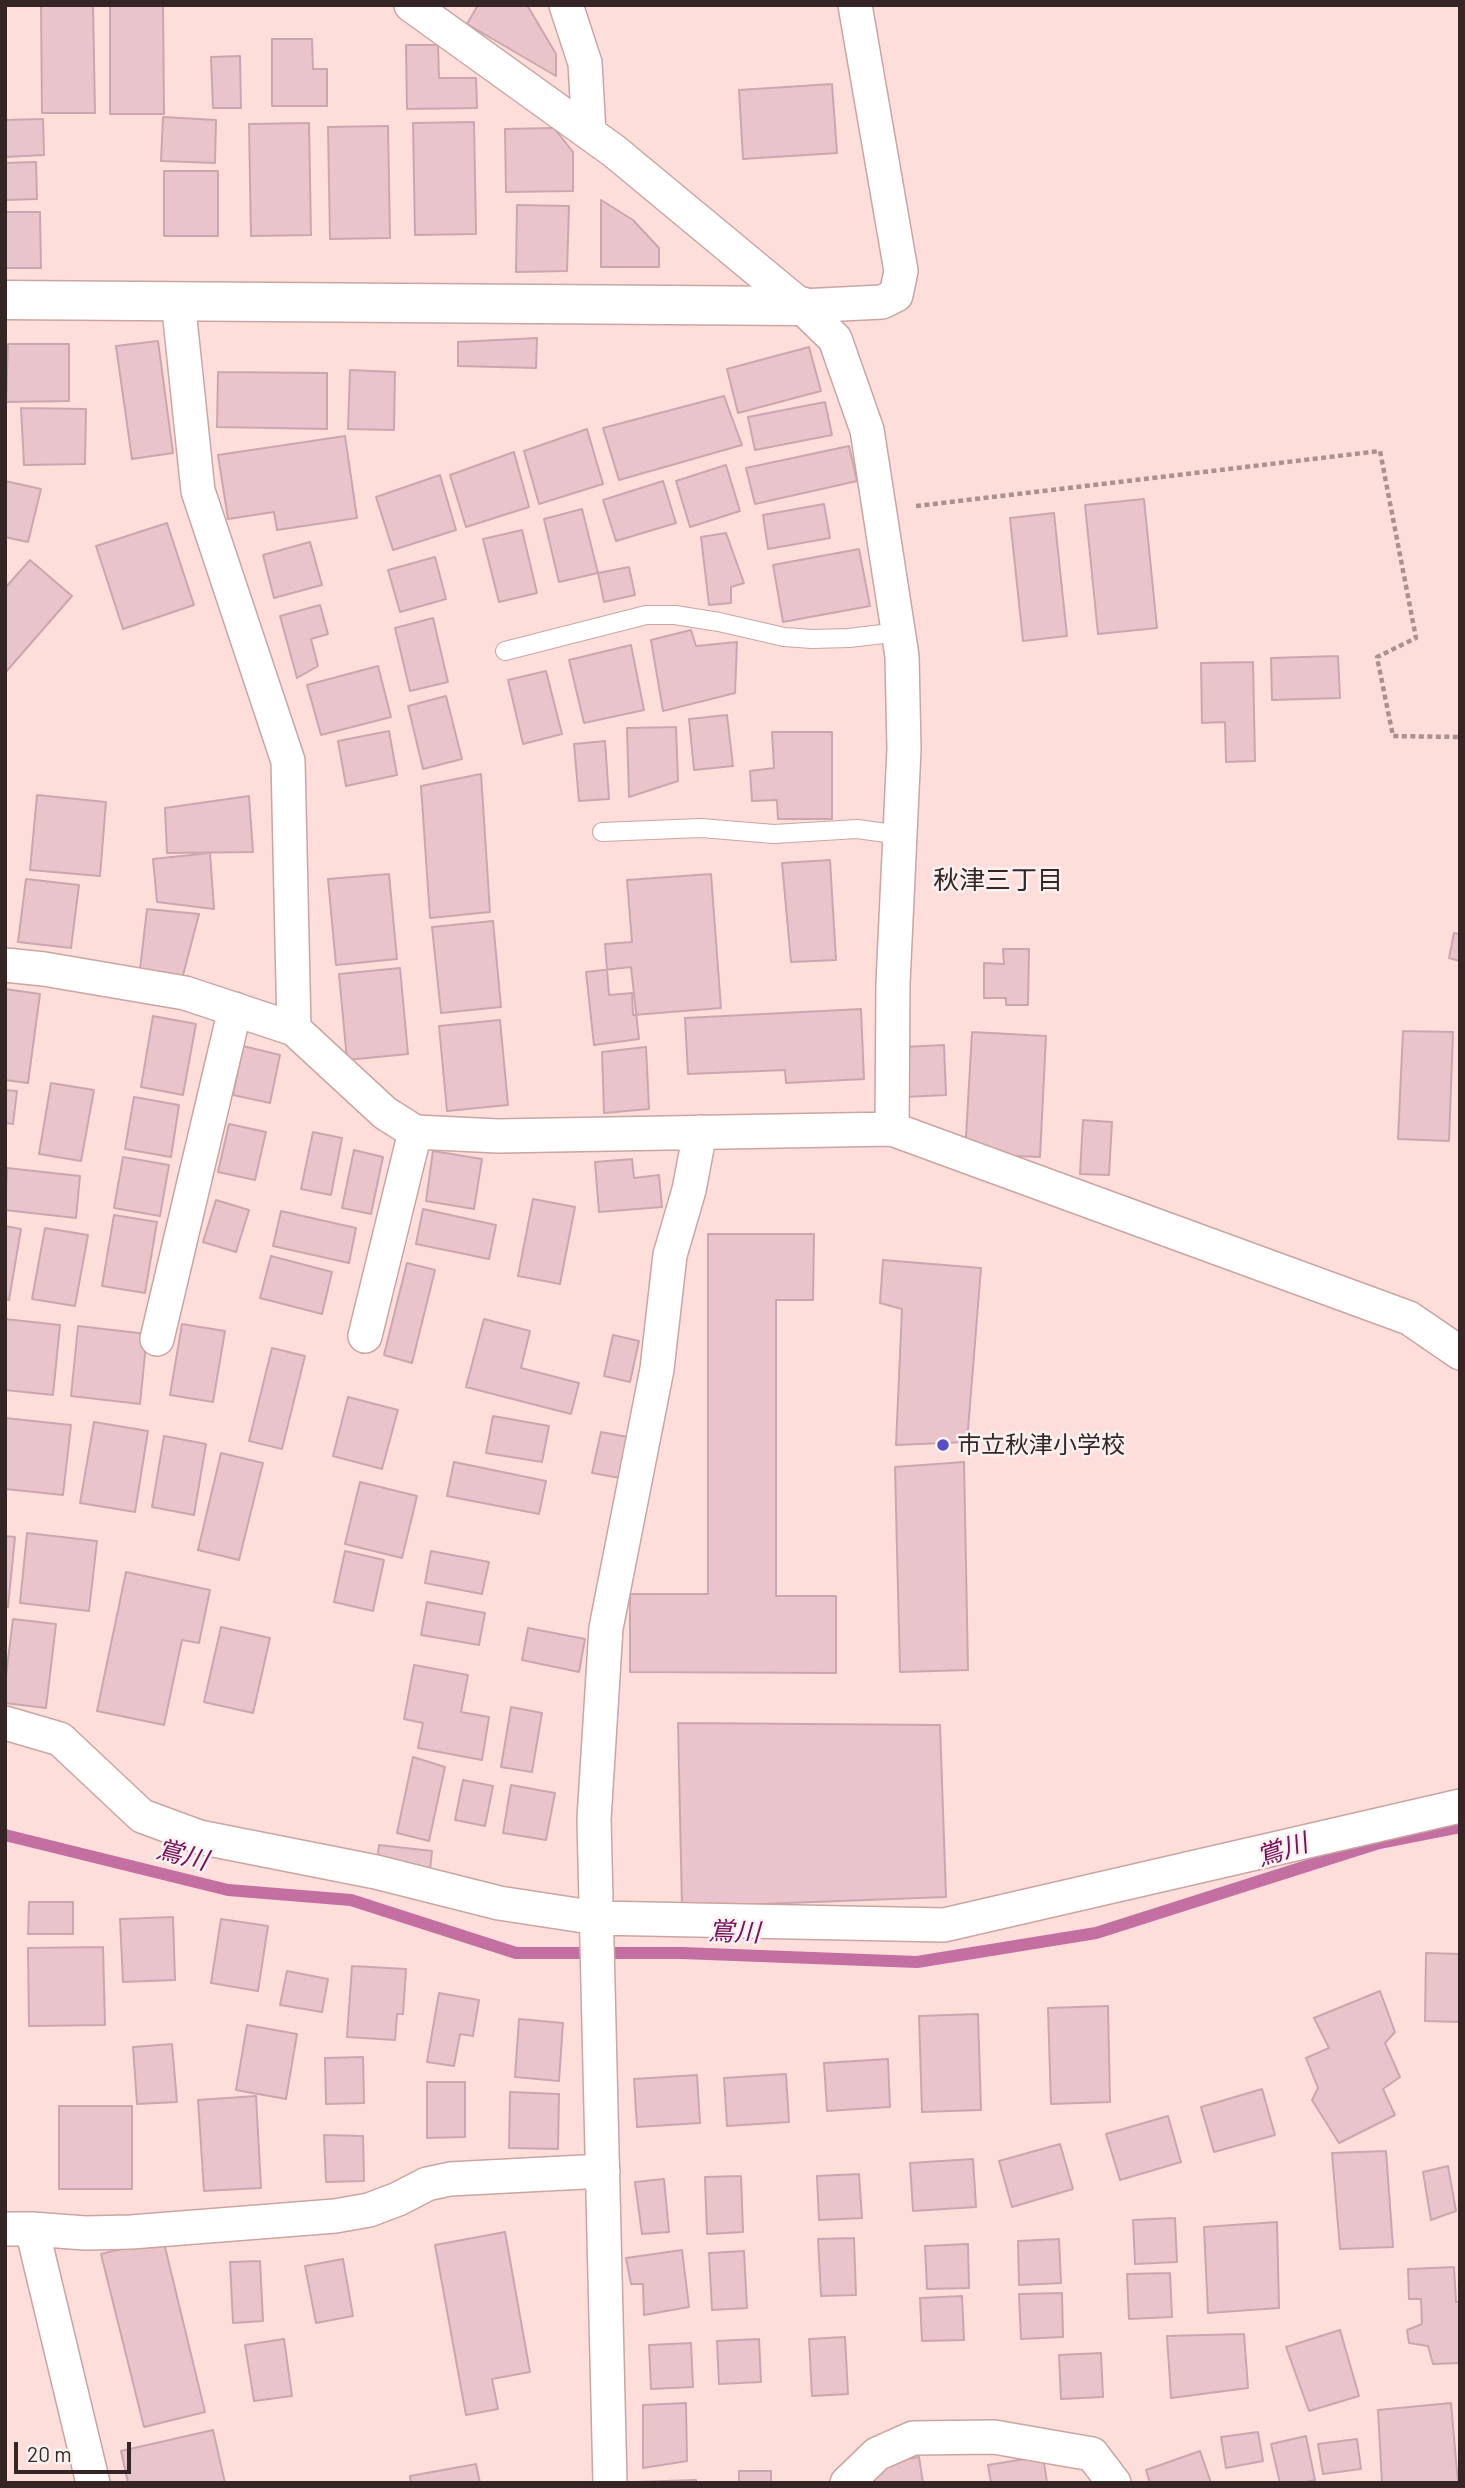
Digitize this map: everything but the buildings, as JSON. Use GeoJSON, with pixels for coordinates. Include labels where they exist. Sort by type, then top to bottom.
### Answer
{"type":"FeatureCollection","features":[{"type":"Feature","properties":{"kind":"street"},"geometry":{"type":"LineString","coordinates":[[411,5],[614,151],[801,306],[835,339],[867,430],[902,656],[904,749],[893,983],[892,1129]]}},
{"type":"Feature","properties":{"kind":"street"},"geometry":{"type":"LineString","coordinates":[[566,5],[585,62],[589,133]]}},
{"type":"Feature","properties":{"kind":"street"},"geometry":{"type":"LineString","coordinates":[[5,300],[801,306],[882,302],[896,295],[901,271],[855,5]]}},
{"type":"Feature","properties":{"kind":"street"},"geometry":{"type":"LineString","coordinates":[[178,300],[198,491],[288,761],[294,1029]]}},
{"type":"Feature","properties":{"kind":"street"},"geometry":{"type":"LineString","coordinates":[[5,965],[185,993],[294,1029],[385,1114],[415,1132],[498,1136],[892,1129],[1409,1318],[1460,1353]]}},
{"type":"Feature","properties":{"kind":"street"},"geometry":{"type":"LineString","coordinates":[[157,1339],[234,1009]]}},
{"type":"Feature","properties":{"kind":"street"},"geometry":{"type":"LineString","coordinates":[[365,1336],[415,1132]]}},
{"type":"Feature","properties":{"kind":"street"},"geometry":{"type":"LineString","coordinates":[[610,2483],[594,1819],[606,1628],[657,1369],[670,1255],[689,1190],[700,1132]]}},
{"type":"Feature","properties":{"kind":"street"},"geometry":{"type":"LineString","coordinates":[[5,1723],[60,1739],[142,1816],[199,1837],[376,1872],[499,1903],[597,1922],[944,1925],[1460,1806]]}},
{"type":"Feature","properties":{"kind":"street"},"geometry":{"type":"LineString","coordinates":[[93,2483],[19,2229],[85,2234],[335,2216],[369,2210],[427,2185],[450,2179],[603,2171]]}},
{"type":"Feature","properties":{"kind":"street"},"geometry":{"type":"LineString","coordinates":[[847,2483],[877,2454],[913,2438],[994,2437],[1093,2454],[1114,2483]]}},
{"type":"Feature","properties":{"kind":"lane"},"geometry":{"type":"LineString","coordinates":[[505,651],[646,615],[675,615],[784,637],[812,639],[899,632]]}},
{"type":"Feature","properties":{"kind":"lane"},"geometry":{"type":"LineString","coordinates":[[602,832],[701,828],[774,834],[857,829],[901,835]]}},
{"type":"Feature","properties":{"kind":"path"},"geometry":{"type":"LineString","coordinates":[[879,510],[1380,451],[1416,638],[1377,657],[1392,736],[1460,737]]}},
{"type":"Feature","properties":{"kind":"waterway","name":"鴬川"},"geometry":{"type":"LineString","coordinates":[[5,1835],[228,1890],[351,1900],[516,1953],[682,1953],[917,1962],[1096,1933],[1379,1843],[1460,1827]]}},
{"type":"Feature","properties":{"kind":"place","name":"市立秋津小学校"},"geometry":{"type":"Point","coordinates":[943,1445]}},
{"type":"Feature","properties":{"kind":"district","name":"秋津三丁目"},"geometry":{"type":"Point","coordinates":[998,880]}}]}
